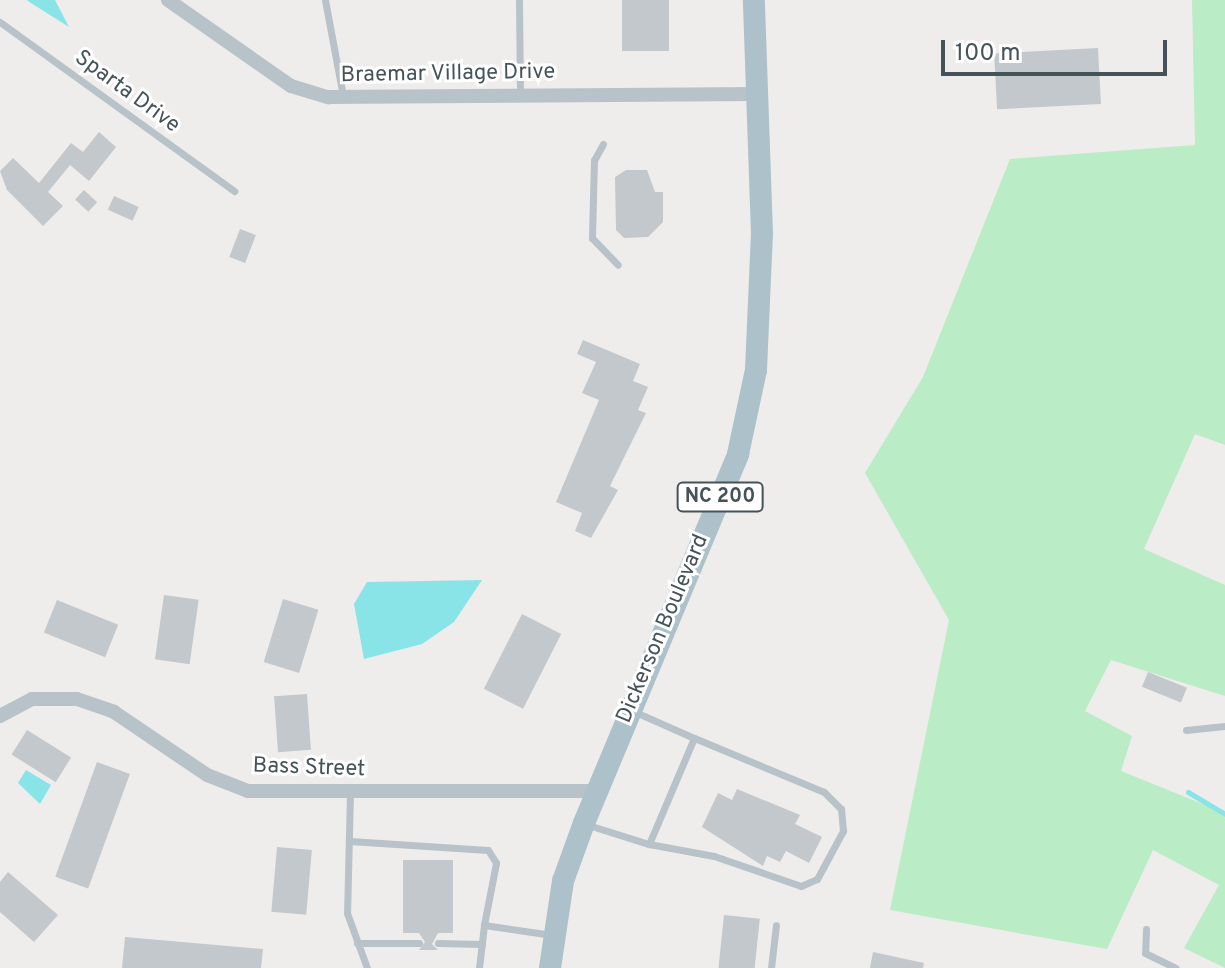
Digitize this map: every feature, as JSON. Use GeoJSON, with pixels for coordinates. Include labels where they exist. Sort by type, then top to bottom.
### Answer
{"type":"FeatureCollection","features":[{"type":"Feature","properties":{"kind":"main road","name":"Dickerson Boulevard"},"geometry":{"type":"LineString","coordinates":[[550,968],[563,881],[584,823],[628,709],[738,454],[756,355],[762,234],[754,0]]}},
{"type":"Feature","properties":{"kind":"street","name":"Braemar Village Drive"},"geometry":{"type":"LineString","coordinates":[[168,0],[291,86],[343,98],[757,94]]}},
{"type":"Feature","properties":{"kind":"street","name":"Bass Street"},"geometry":{"type":"LineString","coordinates":[[0,716],[32,699],[77,699],[114,712],[207,775],[248,791],[596,791]]}},
{"type":"Feature","properties":{"kind":"lane"},"geometry":{"type":"LineString","coordinates":[[325,0],[343,98]]}},
{"type":"Feature","properties":{"kind":"lane"},"geometry":{"type":"LineString","coordinates":[[519,0],[520,95]]}},
{"type":"Feature","properties":{"kind":"lane","name":"Sparta Drive"},"geometry":{"type":"LineString","coordinates":[[0,22],[234,191]]}},
{"type":"Feature","properties":{"kind":"lane"},"geometry":{"type":"LineString","coordinates":[[603,144],[594,160],[592,238],[618,265]]}},
{"type":"Feature","properties":{"kind":"lane"},"geometry":{"type":"LineString","coordinates":[[584,823],[649,844],[714,856],[766,878],[801,886],[817,879],[843,831],[841,809],[824,792],[628,709]]}},
{"type":"Feature","properties":{"kind":"lane"},"geometry":{"type":"LineString","coordinates":[[1186,730],[1225,726]]}},
{"type":"Feature","properties":{"kind":"lane"},"geometry":{"type":"LineString","coordinates":[[649,844],[694,738]]}},
{"type":"Feature","properties":{"kind":"lane"},"geometry":{"type":"LineString","coordinates":[[350,793],[351,929],[367,968]]}},
{"type":"Feature","properties":{"kind":"lane"},"geometry":{"type":"LineString","coordinates":[[350,841],[488,850],[496,863],[479,968]]}},
{"type":"Feature","properties":{"kind":"lane"},"geometry":{"type":"LineString","coordinates":[[484,925],[555,935]]}},
{"type":"Feature","properties":{"kind":"lane"},"geometry":{"type":"LineString","coordinates":[[771,968],[776,925]]}},
{"type":"Feature","properties":{"kind":"lane"},"geometry":{"type":"LineString","coordinates":[[1146,929],[1145,953],[1176,968]]}},
{"type":"Feature","properties":{"kind":"lane"},"geometry":{"type":"LineString","coordinates":[[357,943],[419,943]]}},
{"type":"Feature","properties":{"kind":"lane"},"geometry":{"type":"LineString","coordinates":[[438,943],[482,944]]}},
{"type":"Feature","properties":{"kind":"green space"},"geometry":{"type":"Polygon","coordinates":[[[1192,0],[1225,0],[1225,445],[1195,434],[1144,549],[1225,585],[1225,696],[1111,660],[1085,711],[1132,736],[1121,771],[1225,813],[1225,968],[1184,948],[1219,885],[1153,850],[1107,949],[890,910],[949,620],[865,473],[923,377],[1010,159],[1195,145],[1192,0]]]}},
{"type":"Feature","properties":{"kind":"water"},"geometry":{"type":"Polygon","coordinates":[[[27,0],[55,0],[69,27],[31,3],[27,0]]]}},
{"type":"Feature","properties":{"kind":"water"},"geometry":{"type":"Polygon","coordinates":[[[482,580],[454,622],[422,644],[364,659],[354,604],[367,582],[482,580]]]}},
{"type":"Feature","properties":{"kind":"water"},"geometry":{"type":"Polygon","coordinates":[[[26,770],[51,785],[40,804],[18,783],[26,770]]]}},
{"type":"Feature","properties":{"kind":"building"},"geometry":{"type":"Polygon","coordinates":[[[622,0],[669,0],[669,51],[622,51],[622,0]]]}},
{"type":"Feature","properties":{"kind":"building"},"geometry":{"type":"Polygon","coordinates":[[[1098,48],[1101,104],[997,109],[994,53],[1098,48]]]}},
{"type":"Feature","properties":{"kind":"building"},"geometry":{"type":"Polygon","coordinates":[[[99,132],[116,147],[89,181],[70,165],[48,192],[63,206],[43,226],[7,190],[0,171],[13,158],[39,183],[71,143],[83,152],[99,132]]]}},
{"type":"Feature","properties":{"kind":"building"},"geometry":{"type":"Polygon","coordinates":[[[626,170],[647,170],[655,192],[663,192],[663,222],[648,237],[624,238],[616,230],[615,177],[626,170]]]}},
{"type":"Feature","properties":{"kind":"building"},"geometry":{"type":"Polygon","coordinates":[[[84,190],[97,202],[88,212],[75,200],[84,190]]]}},
{"type":"Feature","properties":{"kind":"building"},"geometry":{"type":"Polygon","coordinates":[[[114,196],[139,207],[133,221],[108,210],[114,196]]]}},
{"type":"Feature","properties":{"kind":"building"},"geometry":{"type":"Polygon","coordinates":[[[240,229],[256,235],[245,263],[229,257],[240,229]]]}},
{"type":"Feature","properties":{"kind":"building"},"geometry":{"type":"Polygon","coordinates":[[[583,340],[640,364],[633,381],[648,387],[638,410],[646,413],[610,486],[618,490],[591,538],[575,531],[582,513],[556,502],[599,400],[582,393],[596,362],[577,354],[583,340]]]}},
{"type":"Feature","properties":{"kind":"building"},"geometry":{"type":"Polygon","coordinates":[[[164,595],[199,600],[190,664],[155,659],[164,595]]]}},
{"type":"Feature","properties":{"kind":"building"},"geometry":{"type":"Polygon","coordinates":[[[283,599],[318,610],[299,673],[264,662],[283,599]]]}},
{"type":"Feature","properties":{"kind":"building"},"geometry":{"type":"Polygon","coordinates":[[[57,600],[118,625],[105,657],[44,632],[57,600]]]}},
{"type":"Feature","properties":{"kind":"building"},"geometry":{"type":"Polygon","coordinates":[[[522,614],[561,634],[523,709],[484,689],[522,614]]]}},
{"type":"Feature","properties":{"kind":"building"},"geometry":{"type":"Polygon","coordinates":[[[1148,672],[1187,688],[1181,703],[1142,687],[1148,672]]]}},
{"type":"Feature","properties":{"kind":"building"},"geometry":{"type":"Polygon","coordinates":[[[307,694],[311,750],[278,752],[274,696],[307,694]]]}},
{"type":"Feature","properties":{"kind":"building"},"geometry":{"type":"Polygon","coordinates":[[[27,730],[71,758],[56,782],[12,755],[27,730]]]}},
{"type":"Feature","properties":{"kind":"building"},"geometry":{"type":"Polygon","coordinates":[[[97,762],[130,774],[88,889],[55,877],[97,762]]]}},
{"type":"Feature","properties":{"kind":"building"},"geometry":{"type":"Polygon","coordinates":[[[737,789],[800,815],[795,824],[822,837],[809,863],[786,851],[780,862],[767,856],[763,866],[702,827],[718,793],[732,800],[737,789]]]}},
{"type":"Feature","properties":{"kind":"building"},"geometry":{"type":"Polygon","coordinates":[[[277,847],[312,850],[306,915],[271,912],[277,847]]]}},
{"type":"Feature","properties":{"kind":"building"},"geometry":{"type":"Polygon","coordinates":[[[403,860],[453,860],[453,933],[438,933],[432,944],[438,950],[419,950],[425,942],[419,933],[403,933],[403,860]]]}},
{"type":"Feature","properties":{"kind":"building"},"geometry":{"type":"Polygon","coordinates":[[[8,872],[58,915],[34,942],[0,912],[0,882],[8,872]]]}},
{"type":"Feature","properties":{"kind":"building"},"geometry":{"type":"Polygon","coordinates":[[[724,915],[760,919],[755,968],[718,968],[724,915]]]}},
{"type":"Feature","properties":{"kind":"building"},"geometry":{"type":"Polygon","coordinates":[[[125,937],[263,949],[261,968],[122,968],[125,937]]]}},
{"type":"Feature","properties":{"kind":"building"},"geometry":{"type":"Polygon","coordinates":[[[873,952],[924,963],[923,968],[870,968],[873,952]]]}},
{"type":"Feature","properties":{"kind":"waterway"},"geometry":{"type":"LineString","coordinates":[[1188,792],[1225,814]]}}]}
